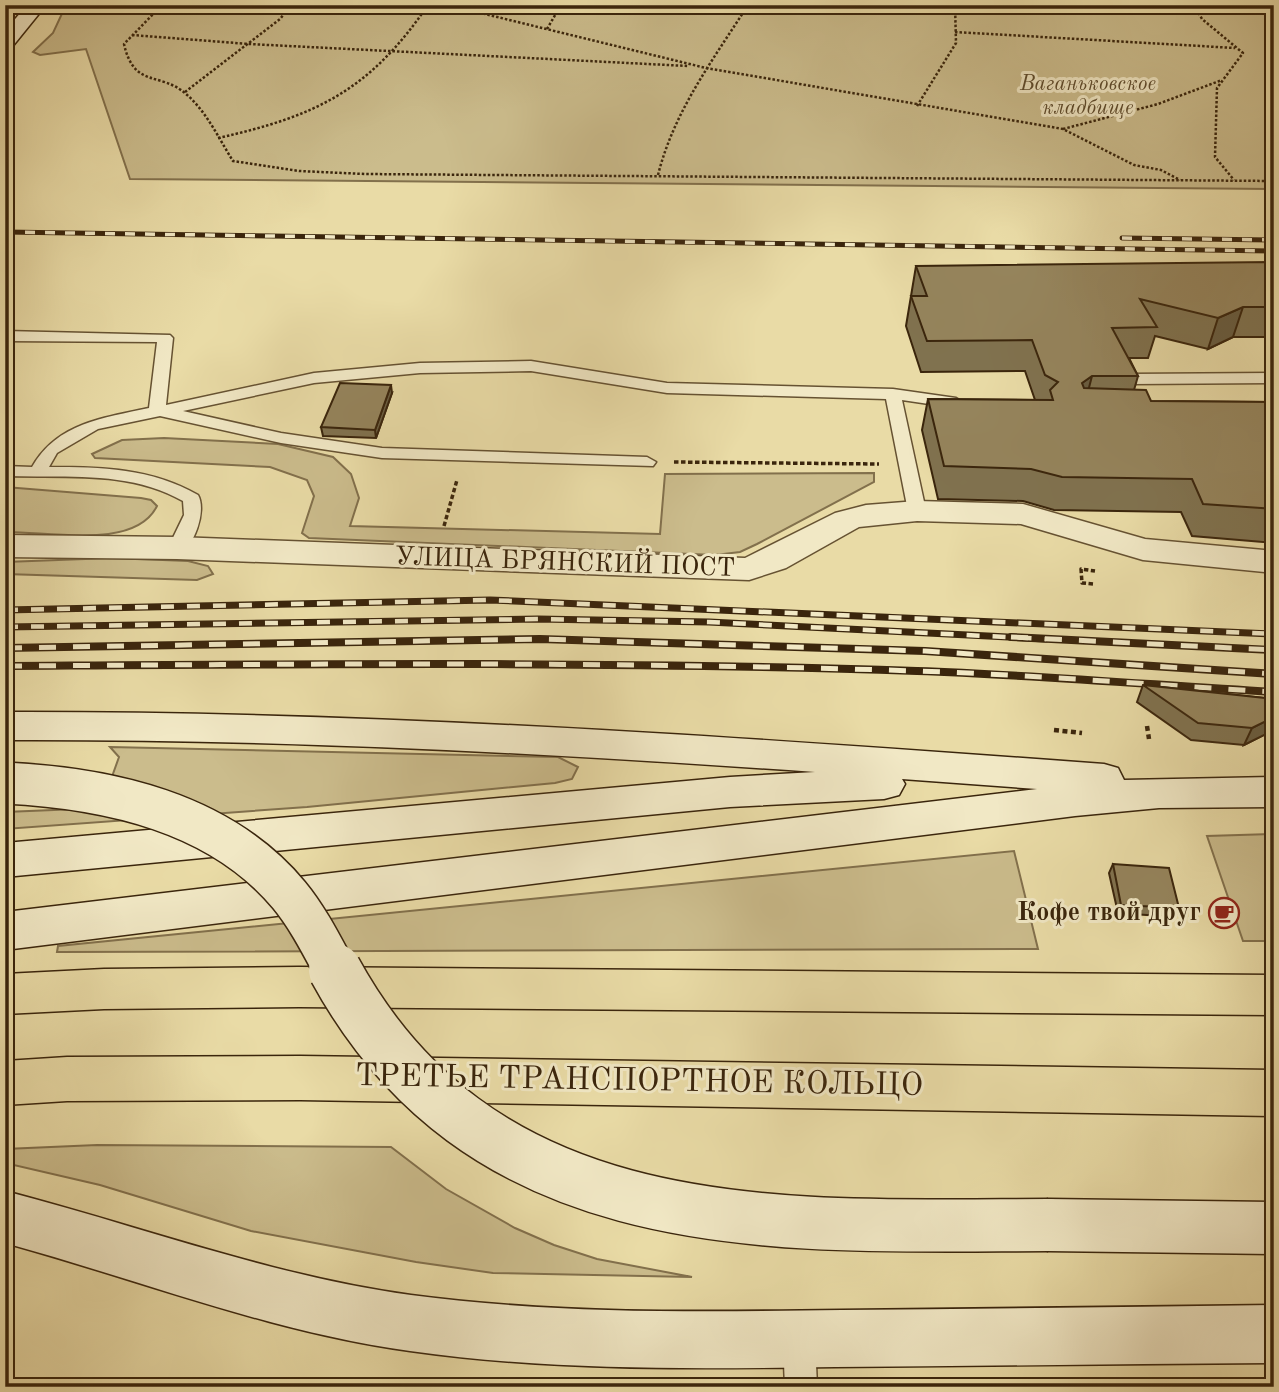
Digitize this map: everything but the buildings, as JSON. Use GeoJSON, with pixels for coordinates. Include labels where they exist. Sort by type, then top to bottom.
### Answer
{"type":"FeatureCollection","features":[{"type":"Feature","properties":{"kind":"main road"},"geometry":{"type":"LineString","coordinates":[[5,43],[29,10]]}},
{"type":"Feature","properties":{"kind":"main road","name":"УЛИЦА БРЯНСКИЙ ПОСТ"},"geometry":{"type":"LineString","coordinates":[[5,546],[177,548],[715,570],[750,569],[774,560],[847,520],[866,514],[917,511],[1023,514],[1143,549],[1274,562]]}},
{"type":"Feature","properties":{"kind":"main road"},"geometry":{"type":"LineString","coordinates":[[5,726],[187,725],[468,735],[1274,791]]}},
{"type":"Feature","properties":{"kind":"main road"},"geometry":{"type":"LineString","coordinates":[[5,860],[730,792],[992,781],[1148,782]]}},
{"type":"Feature","properties":{"kind":"main road"},"geometry":{"type":"LineString","coordinates":[[5,783],[55,785],[129,799],[194,821],[256,864],[278,884],[297,907],[359,1013],[395,1056],[434,1095],[479,1128],[536,1163],[590,1185],[648,1203],[709,1216],[779,1223],[1274,1228]]}},
{"type":"Feature","properties":{"kind":"main road"},"geometry":{"type":"LineString","coordinates":[[5,931],[1075,800],[1159,793],[1274,791]]}},
{"type":"Feature","properties":{"kind":"main road"},"geometry":{"type":"LineString","coordinates":[[5,994],[104,989],[313,987],[1274,995]]}},
{"type":"Feature","properties":{"kind":"main road","name":"ТРЕТЬЕ ТРАНСПОРТНОЕ КОЛЬЦО"},"geometry":{"type":"LineString","coordinates":[[5,1083],[66,1079],[286,1078],[1274,1093]]}},
{"type":"Feature","properties":{"kind":"main road"},"geometry":{"type":"LineString","coordinates":[[5,1217],[107,1244],[300,1304],[410,1323],[524,1335],[624,1340],[800,1363],[1274,1334]]}},
{"type":"Feature","properties":{"kind":"lane"},"geometry":{"type":"LineString","coordinates":[[5,336],[165,338],[157,411]]}},
{"type":"Feature","properties":{"kind":"lane"},"geometry":{"type":"LineString","coordinates":[[37,472],[50,450],[93,425],[314,378],[421,368],[531,366],[667,387],[893,394],[973,405]]}},
{"type":"Feature","properties":{"kind":"lane"},"geometry":{"type":"LineString","coordinates":[[1131,379],[1274,378]]}},
{"type":"Feature","properties":{"kind":"lane"},"geometry":{"type":"LineString","coordinates":[[893,394],[917,511]]}},
{"type":"Feature","properties":{"kind":"lane"},"geometry":{"type":"LineString","coordinates":[[157,411],[281,438],[382,453],[647,461]]}},
{"type":"Feature","properties":{"kind":"lane"},"geometry":{"type":"LineString","coordinates":[[5,471],[132,474],[176,488],[192,499],[192,515],[177,548]]}},
{"type":"Feature","properties":{"kind":"path"},"geometry":{"type":"LineString","coordinates":[[162,5],[124,44],[125,58],[137,72],[153,83],[185,92],[233,160],[294,172],[1274,181]]}},
{"type":"Feature","properties":{"kind":"path"},"geometry":{"type":"LineString","coordinates":[[185,92],[280,19],[291,5]]}},
{"type":"Feature","properties":{"kind":"path"},"geometry":{"type":"LineString","coordinates":[[218,138],[261,129],[326,105],[360,85],[394,52],[428,5]]}},
{"type":"Feature","properties":{"kind":"path"},"geometry":{"type":"LineString","coordinates":[[449,5],[706,68],[1063,129],[1134,165],[1161,170],[1181,180]]}},
{"type":"Feature","properties":{"kind":"path"},"geometry":{"type":"LineString","coordinates":[[547,29],[561,5]]}},
{"type":"Feature","properties":{"kind":"path"},"geometry":{"type":"LineString","coordinates":[[658,175],[663,150],[706,68],[747,7],[719,5]]}},
{"type":"Feature","properties":{"kind":"path"},"geometry":{"type":"LineString","coordinates":[[917,106],[943,68],[956,43],[955,5]]}},
{"type":"Feature","properties":{"kind":"path"},"geometry":{"type":"LineString","coordinates":[[1194,5],[1202,19],[1243,53],[1217,88],[1216,157],[1235,181]]}},
{"type":"Feature","properties":{"kind":"path"},"geometry":{"type":"LineString","coordinates":[[955,32],[1235,48]]}},
{"type":"Feature","properties":{"kind":"path"},"geometry":{"type":"LineString","coordinates":[[132,34],[249,44],[706,68]]}},
{"type":"Feature","properties":{"kind":"path"},"geometry":{"type":"LineString","coordinates":[[1063,129],[1158,104],[1223,80]]}},
{"type":"Feature","properties":{"kind":"path"},"geometry":{"type":"LineString","coordinates":[[443,528],[463,456]]}},
{"type":"Feature","properties":{"kind":"path"},"geometry":{"type":"LineString","coordinates":[[647,461],[908,463]]}},
{"type":"Feature","properties":{"kind":"path"},"geometry":{"type":"LineString","coordinates":[[1082,583],[1093,584]]}},
{"type":"Feature","properties":{"kind":"path"},"geometry":{"type":"LineString","coordinates":[[1147,726],[1149,739]]}},
{"type":"Feature","properties":{"kind":"path"},"geometry":{"type":"LineString","coordinates":[[1054,730],[1082,733]]}},
{"type":"Feature","properties":{"kind":"green space","name":"Ваганьковское кладбище"},"geometry":{"type":"Polygon","coordinates":[[[66,5],[1274,5],[1274,189],[130,179],[86,49],[40,55],[33,52],[53,33],[66,5]]]}},
{"type":"Feature","properties":{"kind":"green space"},"geometry":{"type":"Polygon","coordinates":[[[164,438],[278,444],[333,457],[351,474],[359,498],[350,526],[660,534],[665,474],[874,473],[874,482],[740,552],[715,555],[309,538],[302,533],[314,496],[307,480],[270,467],[95,458],[92,454],[122,440],[164,438]]]}},
{"type":"Feature","properties":{"kind":"green space"},"geometry":{"type":"Polygon","coordinates":[[[5,487],[141,498],[151,500],[157,506],[146,520],[130,529],[110,534],[88,536],[5,532],[5,487]]]}},
{"type":"Feature","properties":{"kind":"green space"},"geometry":{"type":"Polygon","coordinates":[[[112,558],[188,561],[208,566],[213,574],[197,580],[5,574],[5,562],[112,558]]]}},
{"type":"Feature","properties":{"kind":"green space"},"geometry":{"type":"Polygon","coordinates":[[[110,747],[558,757],[578,767],[572,779],[555,783],[307,807],[5,829],[5,812],[78,809],[104,799],[119,757],[110,747]]]}},
{"type":"Feature","properties":{"kind":"green space"},"geometry":{"type":"Polygon","coordinates":[[[1274,834],[1274,941],[1243,941],[1207,836],[1274,834]]]}},
{"type":"Feature","properties":{"kind":"green space"},"geometry":{"type":"Polygon","coordinates":[[[1014,851],[1038,949],[57,952],[58,946],[1014,851]]]}},
{"type":"Feature","properties":{"kind":"green space"},"geometry":{"type":"Polygon","coordinates":[[[97,1145],[391,1147],[446,1189],[515,1228],[554,1245],[597,1259],[692,1277],[493,1273],[416,1262],[251,1231],[100,1185],[5,1163],[5,1149],[97,1145]]]}},
{"type":"Feature","properties":{"kind":"railway"},"geometry":{"type":"LineString","coordinates":[[5,232],[1274,251]]}},
{"type":"Feature","properties":{"kind":"railway"},"geometry":{"type":"LineString","coordinates":[[1122,238],[1274,240]]}},
{"type":"Feature","properties":{"kind":"railway"},"geometry":{"type":"LineString","coordinates":[[5,610],[490,600],[1274,634]]}},
{"type":"Feature","properties":{"kind":"railway"},"geometry":{"type":"LineString","coordinates":[[5,627],[538,619],[709,622],[1046,639]]}},
{"type":"Feature","properties":{"kind":"railway"},"geometry":{"type":"LineString","coordinates":[[1011,637],[1274,650]]}},
{"type":"Feature","properties":{"kind":"railway"},"geometry":{"type":"LineString","coordinates":[[5,648],[540,639],[925,651],[1274,674]]}},
{"type":"Feature","properties":{"kind":"railway"},"geometry":{"type":"LineString","coordinates":[[5,666],[461,664],[803,668],[1006,675],[1274,692]]}},
{"type":"Feature","properties":{"kind":"place","name":"Кофе твой друг"},"geometry":{"type":"Point","coordinates":[1224,913]}}]}
